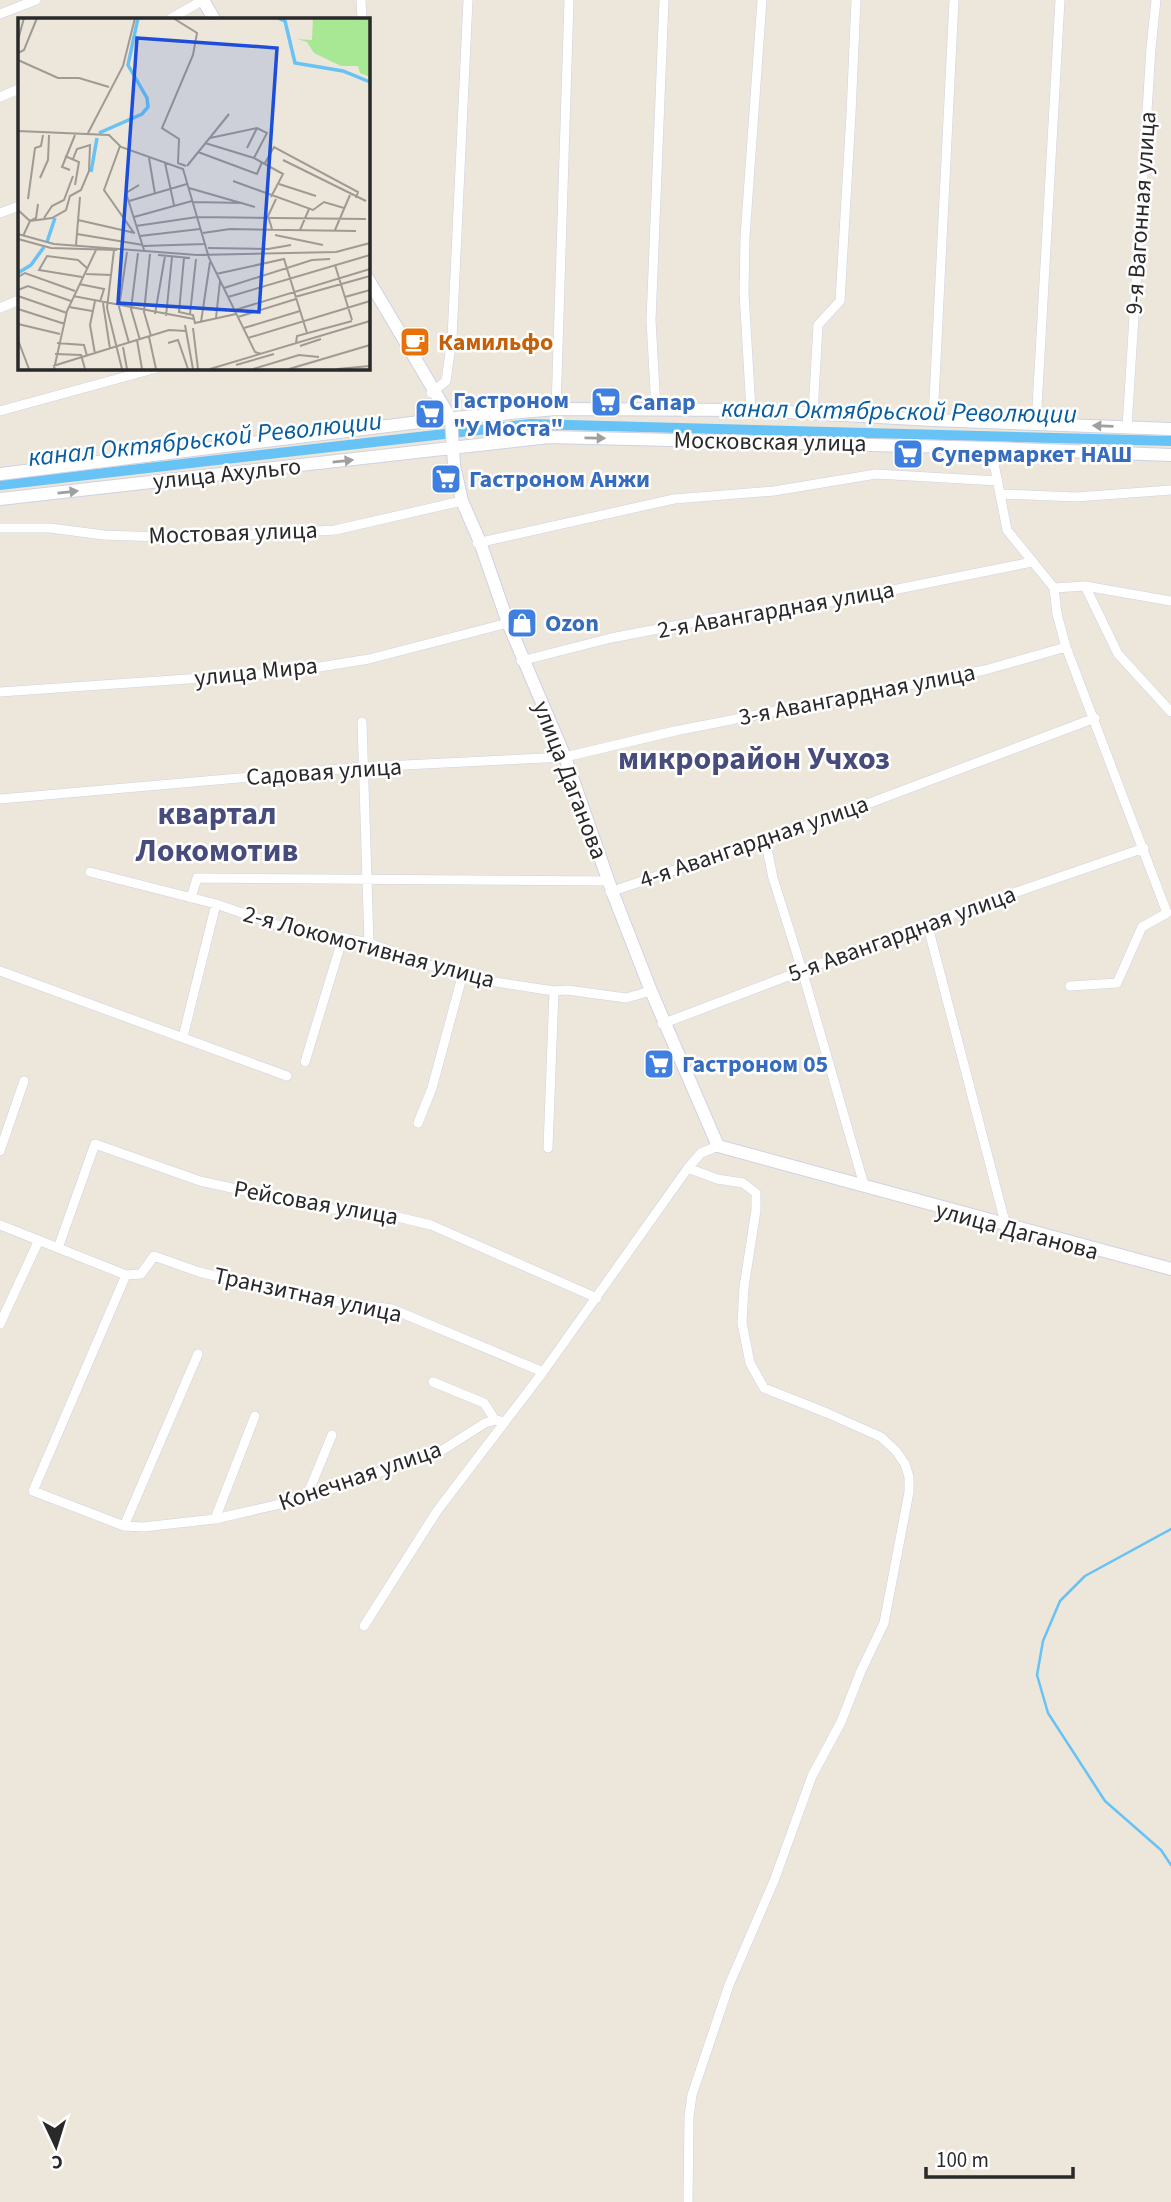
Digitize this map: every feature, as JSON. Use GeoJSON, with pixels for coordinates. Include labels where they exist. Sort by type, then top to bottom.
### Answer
{"type":"FeatureCollection","features":[{"type":"Feature","properties":{"kind":"main road"},"geometry":{"type":"LineString","coordinates":[[202,0],[212,18]]}},
{"type":"Feature","properties":{"kind":"main road","name":"улица Даганова"},"geometry":{"type":"LineString","coordinates":[[371,294],[448,419],[451,449],[449,465],[461,502],[479,542],[507,623],[563,757],[650,991],[717,1146],[1171,1271]]}},
{"type":"Feature","properties":{"kind":"main road"},"geometry":{"type":"LineString","coordinates":[[0,474],[448,419],[556,409],[751,410],[933,421],[1171,429]]}},
{"type":"Feature","properties":{"kind":"main road","name":"Московская улица"},"geometry":{"type":"LineString","coordinates":[[451,449],[549,437],[1171,455]]}},
{"type":"Feature","properties":{"kind":"main road","name":"улица Ахульго"},"geometry":{"type":"LineString","coordinates":[[0,499],[451,449]]}},
{"type":"Feature","properties":{"kind":"street"},"geometry":{"type":"LineString","coordinates":[[0,14],[36,0]]}},
{"type":"Feature","properties":{"kind":"street"},"geometry":{"type":"LineString","coordinates":[[172,18],[202,0]]}},
{"type":"Feature","properties":{"kind":"street"},"geometry":{"type":"LineString","coordinates":[[361,0],[362,18]]}},
{"type":"Feature","properties":{"kind":"street"},"geometry":{"type":"LineString","coordinates":[[432,392],[446,381],[452,338],[468,0]]}},
{"type":"Feature","properties":{"kind":"street"},"geometry":{"type":"LineString","coordinates":[[556,409],[569,0]]}},
{"type":"Feature","properties":{"kind":"street"},"geometry":{"type":"LineString","coordinates":[[656,409],[651,320],[664,0]]}},
{"type":"Feature","properties":{"kind":"street"},"geometry":{"type":"LineString","coordinates":[[751,410],[744,293],[745,237],[762,0]]}},
{"type":"Feature","properties":{"kind":"street"},"geometry":{"type":"LineString","coordinates":[[813,413],[818,325],[840,301],[856,0]]}},
{"type":"Feature","properties":{"kind":"street"},"geometry":{"type":"LineString","coordinates":[[933,421],[954,0]]}},
{"type":"Feature","properties":{"kind":"street"},"geometry":{"type":"LineString","coordinates":[[1036,425],[1060,0]]}},
{"type":"Feature","properties":{"kind":"street","name":"9-я Вагонная улица"},"geometry":{"type":"LineString","coordinates":[[1127,427],[1156,0]]}},
{"type":"Feature","properties":{"kind":"street"},"geometry":{"type":"LineString","coordinates":[[0,97],[18,89]]}},
{"type":"Feature","properties":{"kind":"street"},"geometry":{"type":"LineString","coordinates":[[0,213],[18,206]]}},
{"type":"Feature","properties":{"kind":"street"},"geometry":{"type":"LineString","coordinates":[[0,308],[18,300]]}},
{"type":"Feature","properties":{"kind":"street"},"geometry":{"type":"LineString","coordinates":[[0,411],[153,369]]}},
{"type":"Feature","properties":{"kind":"street"},"geometry":{"type":"LineString","coordinates":[[991,448],[1007,530],[1054,588],[1066,647],[1169,913],[1142,927],[1117,983],[1070,986]]}},
{"type":"Feature","properties":{"kind":"street"},"geometry":{"type":"LineString","coordinates":[[479,542],[674,499],[774,491],[876,474],[998,481]]}},
{"type":"Feature","properties":{"kind":"street"},"geometry":{"type":"LineString","coordinates":[[1001,494],[1076,497],[1171,490]]}},
{"type":"Feature","properties":{"kind":"street","name":"Мостовая улица"},"geometry":{"type":"LineString","coordinates":[[0,527],[189,538],[282,533],[335,530],[461,502]]}},
{"type":"Feature","properties":{"kind":"street","name":"2-я Авангардная улица"},"geometry":{"type":"LineString","coordinates":[[522,660],[721,617],[843,600],[1032,562]]}},
{"type":"Feature","properties":{"kind":"street"},"geometry":{"type":"LineString","coordinates":[[1054,588],[1085,586],[1171,601]]}},
{"type":"Feature","properties":{"kind":"street"},"geometry":{"type":"LineString","coordinates":[[1085,586],[1118,654],[1171,712]]}},
{"type":"Feature","properties":{"kind":"street","name":"улица Мира"},"geometry":{"type":"LineString","coordinates":[[0,692],[289,672],[369,659],[507,623]]}},
{"type":"Feature","properties":{"kind":"street","name":"3-я Авангардная улица"},"geometry":{"type":"LineString","coordinates":[[563,757],[675,731],[985,670],[1066,647]]}},
{"type":"Feature","properties":{"kind":"street","name":"4-я Авангардная улица"},"geometry":{"type":"LineString","coordinates":[[191,898],[197,877],[609,886],[846,812],[1095,718]]}},
{"type":"Feature","properties":{"kind":"street"},"geometry":{"type":"LineString","coordinates":[[362,722],[369,943]]}},
{"type":"Feature","properties":{"kind":"street","name":"Садовая улица"},"geometry":{"type":"LineString","coordinates":[[0,799],[364,767],[563,757]]}},
{"type":"Feature","properties":{"kind":"street"},"geometry":{"type":"LineString","coordinates":[[765,839],[773,878],[864,1187]]}},
{"type":"Feature","properties":{"kind":"street","name":"5-я Авангардная улица"},"geometry":{"type":"LineString","coordinates":[[663,1023],[927,923],[1144,848]]}},
{"type":"Feature","properties":{"kind":"street","name":"2-я Локомотивная улица"},"geometry":{"type":"LineString","coordinates":[[90,872],[216,904],[277,925],[369,943],[462,977],[554,991],[567,990],[626,998],[650,991]]}},
{"type":"Feature","properties":{"kind":"street"},"geometry":{"type":"LineString","coordinates":[[183,1037],[216,904]]}},
{"type":"Feature","properties":{"kind":"street"},"geometry":{"type":"LineString","coordinates":[[927,923],[1005,1226]]}},
{"type":"Feature","properties":{"kind":"street"},"geometry":{"type":"LineString","coordinates":[[305,1062],[343,937]]}},
{"type":"Feature","properties":{"kind":"street"},"geometry":{"type":"LineString","coordinates":[[0,971],[287,1076]]}},
{"type":"Feature","properties":{"kind":"street"},"geometry":{"type":"LineString","coordinates":[[418,1122],[432,1088],[462,977]]}},
{"type":"Feature","properties":{"kind":"street"},"geometry":{"type":"LineString","coordinates":[[548,1148],[554,991]]}},
{"type":"Feature","properties":{"kind":"street"},"geometry":{"type":"LineString","coordinates":[[0,1151],[24,1081]]}},
{"type":"Feature","properties":{"kind":"street","name":"Рейсовая улица"},"geometry":{"type":"LineString","coordinates":[[58,1248],[95,1144],[200,1181],[327,1209],[364,1209],[431,1224],[597,1298]]}},
{"type":"Feature","properties":{"kind":"street","name":"Конечная улица"},"geometry":{"type":"LineString","coordinates":[[126,1275],[33,1491],[124,1527],[215,1519],[306,1498],[441,1451],[485,1423],[500,1421],[543,1372],[688,1168],[701,1153],[717,1146]]}},
{"type":"Feature","properties":{"kind":"street"},"geometry":{"type":"LineString","coordinates":[[688,1168],[717,1179],[743,1183],[755,1193],[756,1210],[744,1287],[742,1323],[750,1363],[764,1388],[881,1437],[905,1464],[909,1485],[884,1623],[841,1722],[812,1776],[774,1881],[729,1985],[692,2095],[689,2116],[688,2202]]}},
{"type":"Feature","properties":{"kind":"street"},"geometry":{"type":"LineString","coordinates":[[0,1225],[126,1275]]}},
{"type":"Feature","properties":{"kind":"street"},"geometry":{"type":"LineString","coordinates":[[0,1324],[39,1240]]}},
{"type":"Feature","properties":{"kind":"street","name":"Транзитная улица"},"geometry":{"type":"LineString","coordinates":[[126,1275],[141,1274],[154,1256],[199,1272],[303,1297],[392,1309],[543,1372]]}},
{"type":"Feature","properties":{"kind":"street"},"geometry":{"type":"LineString","coordinates":[[124,1527],[198,1354]]}},
{"type":"Feature","properties":{"kind":"street"},"geometry":{"type":"LineString","coordinates":[[364,1626],[437,1511],[500,1421],[484,1403],[433,1382]]}},
{"type":"Feature","properties":{"kind":"street"},"geometry":{"type":"LineString","coordinates":[[215,1519],[255,1416]]}},
{"type":"Feature","properties":{"kind":"street"},"geometry":{"type":"LineString","coordinates":[[306,1498],[332,1435]]}},
{"type":"Feature","properties":{"kind":"waterway","name":"канал Октябрьской Революции"},"geometry":{"type":"LineString","coordinates":[[0,485],[531,424],[1171,441]]}},
{"type":"Feature","properties":{"kind":"waterway"},"geometry":{"type":"LineString","coordinates":[[1171,1529],[1085,1576],[1060,1601],[1043,1641],[1037,1675],[1048,1713],[1105,1801],[1161,1850],[1171,1865]]}},
{"type":"Feature","properties":{"kind":"place","name":"Камильфо"},"geometry":{"type":"Point","coordinates":[415,342]}},
{"type":"Feature","properties":{"kind":"place","name":"Сапар"},"geometry":{"type":"Point","coordinates":[606,402]}},
{"type":"Feature","properties":{"kind":"place","name":"Гастроном \"У Моста\""},"geometry":{"type":"Point","coordinates":[430,414]}},
{"type":"Feature","properties":{"kind":"place","name":"Супермаркет НАШ"},"geometry":{"type":"Point","coordinates":[908,454]}},
{"type":"Feature","properties":{"kind":"place","name":"Гастроном Анжи"},"geometry":{"type":"Point","coordinates":[446,479]}},
{"type":"Feature","properties":{"kind":"place","name":"Ozon"},"geometry":{"type":"Point","coordinates":[522,623]}},
{"type":"Feature","properties":{"kind":"place","name":"Гастроном 05"},"geometry":{"type":"Point","coordinates":[659,1064]}},
{"type":"Feature","properties":{"kind":"district","name":"микрорайон Учхоз"},"geometry":{"type":"Point","coordinates":[754,759]}},
{"type":"Feature","properties":{"kind":"district","name":"квартал Локомотив"},"geometry":{"type":"Point","coordinates":[217,832]}}]}
